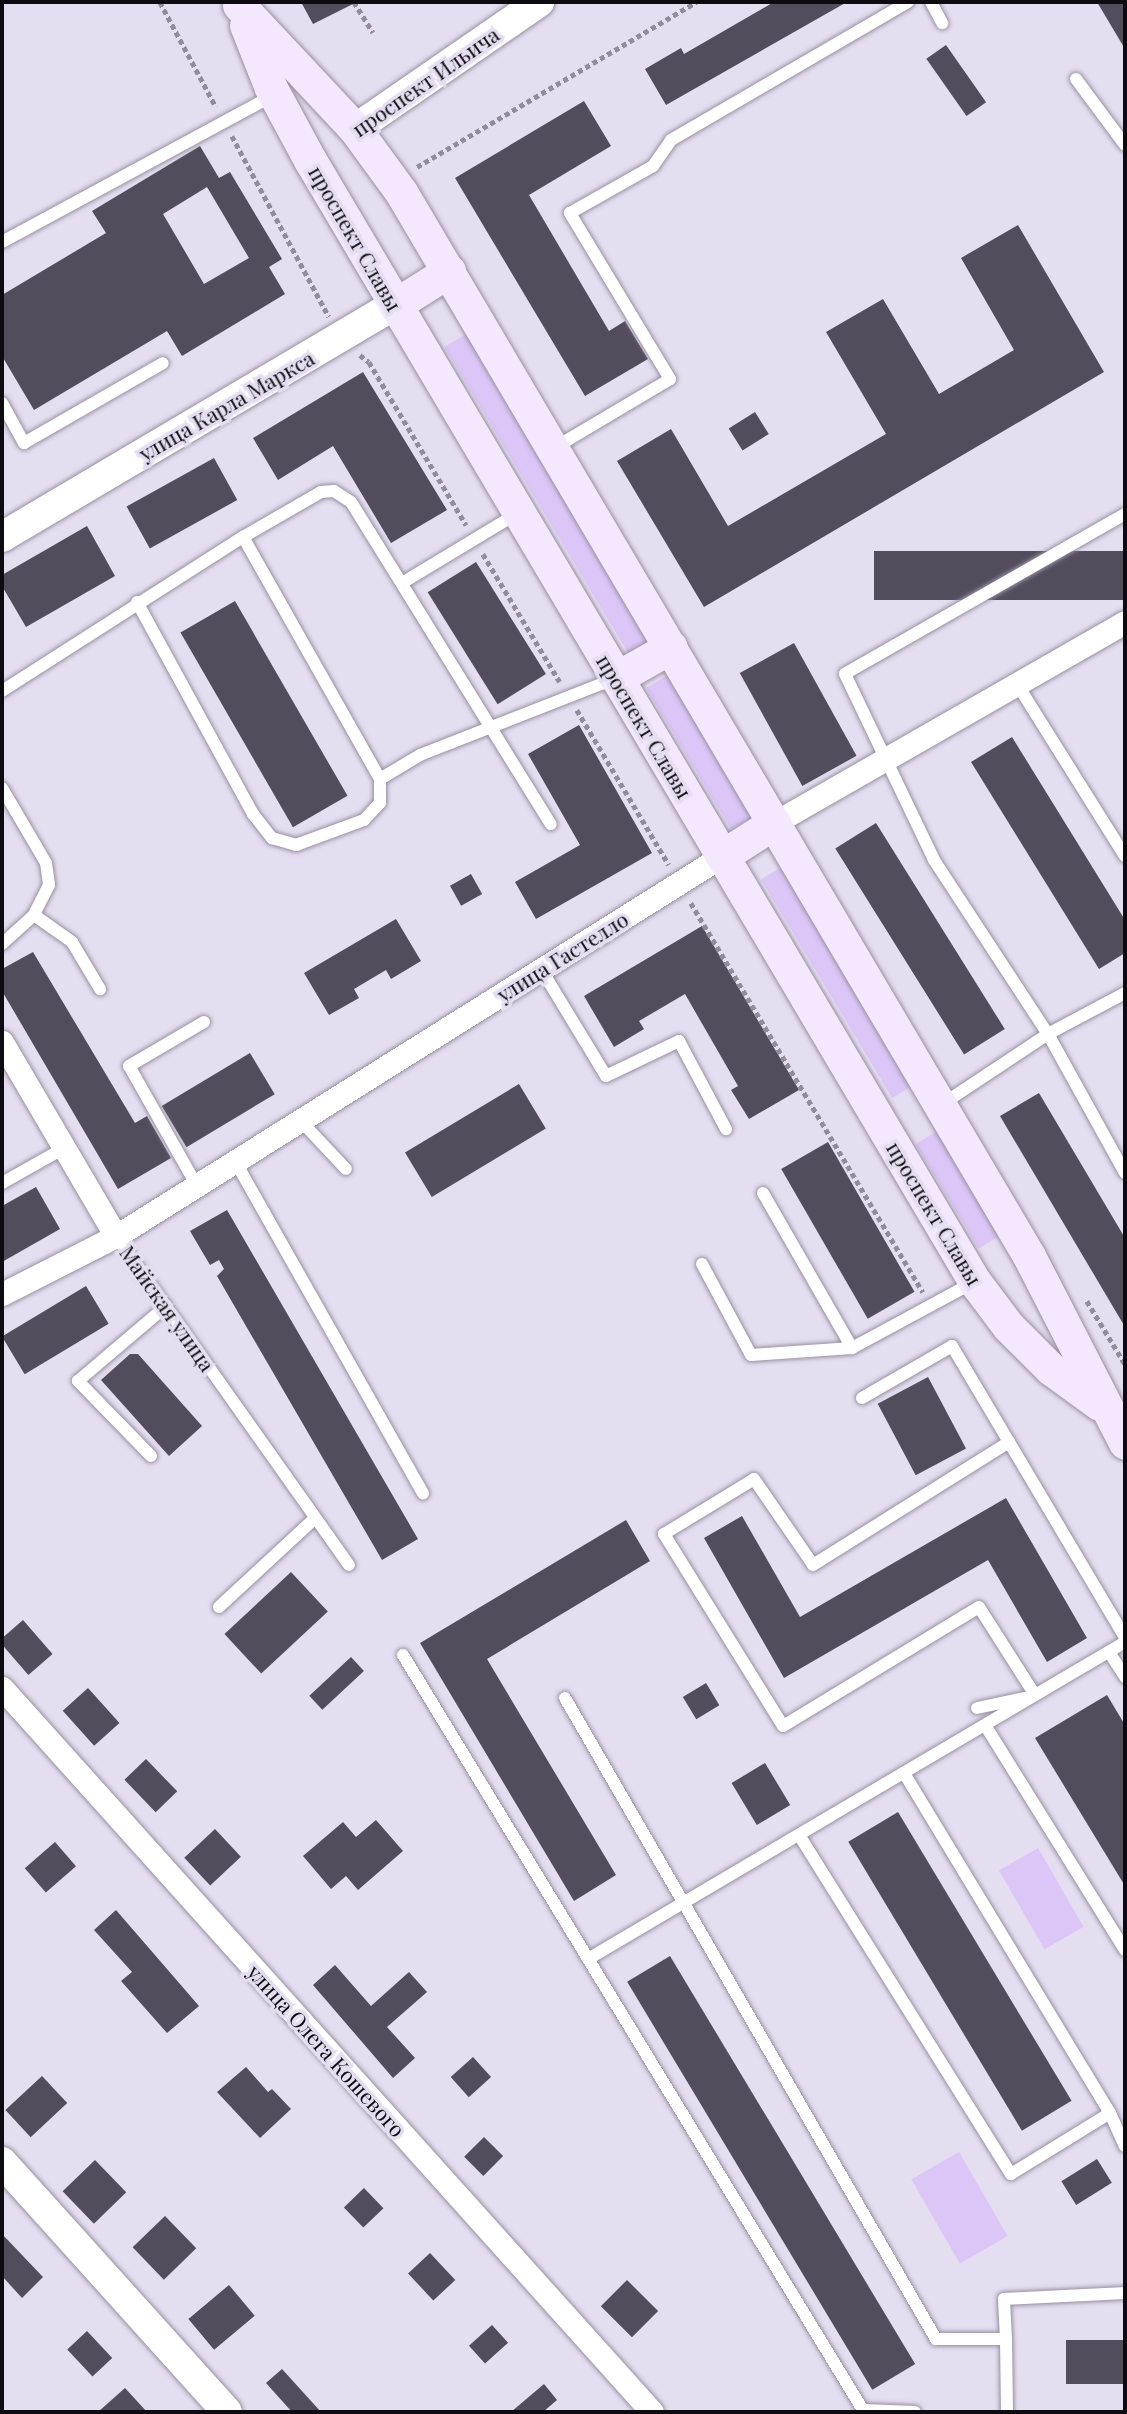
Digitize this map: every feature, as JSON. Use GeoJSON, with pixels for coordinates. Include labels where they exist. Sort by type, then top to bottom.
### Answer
{"type":"FeatureCollection","features":[{"type":"Feature","properties":{"kind":"main road","name":"проспект Славы"},"geometry":{"type":"LineString","coordinates":[[238,4],[355,129],[401,192],[1029,1256],[1109,1405],[1125,1443]]}},
{"type":"Feature","properties":{"kind":"main road","name":"проспект Славы"},"geometry":{"type":"LineString","coordinates":[[238,4],[275,94],[310,160],[975,1282],[1008,1326],[1051,1369],[1109,1405]]}},
{"type":"Feature","properties":{"kind":"main road","name":"проспект Ильича"},"geometry":{"type":"LineString","coordinates":[[310,160],[355,129]]}},
{"type":"Feature","properties":{"kind":"main road","name":"улица Карла Маркса"},"geometry":{"type":"LineString","coordinates":[[395,305],[449,271]]}},
{"type":"Feature","properties":{"kind":"main road"},"geometry":{"type":"LineString","coordinates":[[616,678],[671,647]]}},
{"type":"Feature","properties":{"kind":"main road","name":"улица Гастелло"},"geometry":{"type":"LineString","coordinates":[[722,856],[774,823]]}},
{"type":"Feature","properties":{"kind":"street","name":"проспект Ильича"},"geometry":{"type":"LineString","coordinates":[[355,129],[539,2]]}},
{"type":"Feature","properties":{"kind":"street","name":"улица Карла Маркса"},"geometry":{"type":"LineString","coordinates":[[2,537],[395,305]]}},
{"type":"Feature","properties":{"kind":"street","name":"улица Гастелло"},"geometry":{"type":"LineString","coordinates":[[774,823],[1125,622]]}},
{"type":"Feature","properties":{"kind":"street","name":"улица Гастелло"},"geometry":{"type":"LineString","coordinates":[[2,1294],[116,1236],[722,856]]}},
{"type":"Feature","properties":{"kind":"street","name":"Майская улица"},"geometry":{"type":"LineString","coordinates":[[2,1042],[116,1236]]}},
{"type":"Feature","properties":{"kind":"street","name":"улица Олега Кошевого"},"geometry":{"type":"LineString","coordinates":[[2,1688],[652,2412]]}},
{"type":"Feature","properties":{"kind":"street"},"geometry":{"type":"LineString","coordinates":[[2,2162],[227,2412]]}},
{"type":"Feature","properties":{"kind":"lane"},"geometry":{"type":"LineString","coordinates":[[553,448],[670,379],[570,214],[653,166],[671,139],[908,2]]}},
{"type":"Feature","properties":{"kind":"lane"},"geometry":{"type":"LineString","coordinates":[[930,2],[942,23]]}},
{"type":"Feature","properties":{"kind":"lane"},"geometry":{"type":"LineString","coordinates":[[1076,79],[1125,145]]}},
{"type":"Feature","properties":{"kind":"lane"},"geometry":{"type":"LineString","coordinates":[[2,242],[275,94]]}},
{"type":"Feature","properties":{"kind":"lane"},"geometry":{"type":"LineString","coordinates":[[2,403],[24,443],[163,363]]}},
{"type":"Feature","properties":{"kind":"lane"},"geometry":{"type":"LineString","coordinates":[[2,691],[137,602],[243,537],[321,492],[334,491],[351,502],[494,727],[551,824]]}},
{"type":"Feature","properties":{"kind":"lane"},"geometry":{"type":"LineString","coordinates":[[402,583],[518,513]]}},
{"type":"Feature","properties":{"kind":"lane"},"geometry":{"type":"LineString","coordinates":[[1125,514],[845,674],[888,758],[934,860],[1048,1034],[1125,1173]]}},
{"type":"Feature","properties":{"kind":"lane"},"geometry":{"type":"LineString","coordinates":[[137,602],[253,814],[272,838],[296,845],[364,820],[380,803],[380,779],[243,537]]}},
{"type":"Feature","properties":{"kind":"lane"},"geometry":{"type":"LineString","coordinates":[[380,779],[420,755],[616,678]]}},
{"type":"Feature","properties":{"kind":"lane"},"geometry":{"type":"LineString","coordinates":[[1017,684],[1125,856]]}},
{"type":"Feature","properties":{"kind":"lane"},"geometry":{"type":"LineString","coordinates":[[2,788],[46,863],[49,885],[34,915],[2,944]]}},
{"type":"Feature","properties":{"kind":"lane"},"geometry":{"type":"LineString","coordinates":[[34,915],[72,942],[100,989]]}},
{"type":"Feature","properties":{"kind":"lane"},"geometry":{"type":"LineString","coordinates":[[541,969],[606,1076],[679,1041],[726,1129]]}},
{"type":"Feature","properties":{"kind":"lane"},"geometry":{"type":"LineString","coordinates":[[941,1105],[1048,1034],[1125,993]]}},
{"type":"Feature","properties":{"kind":"lane"},"geometry":{"type":"LineString","coordinates":[[197,1186],[129,1066],[205,1022]]}},
{"type":"Feature","properties":{"kind":"lane"},"geometry":{"type":"LineString","coordinates":[[300,1121],[346,1168]]}},
{"type":"Feature","properties":{"kind":"lane"},"geometry":{"type":"LineString","coordinates":[[2,1183],[64,1148]]}},
{"type":"Feature","properties":{"kind":"lane"},"geometry":{"type":"LineString","coordinates":[[235,1161],[423,1493]]}},
{"type":"Feature","properties":{"kind":"lane"},"geometry":{"type":"LineString","coordinates":[[763,1193],[852,1348]]}},
{"type":"Feature","properties":{"kind":"lane","name":"Майская улица"},"geometry":{"type":"LineString","coordinates":[[116,1236],[349,1565]]}},
{"type":"Feature","properties":{"kind":"lane"},"geometry":{"type":"LineString","coordinates":[[702,1264],[751,1354],[852,1348],[975,1282]]}},
{"type":"Feature","properties":{"kind":"lane"},"geometry":{"type":"LineString","coordinates":[[151,1457],[78,1381],[166,1306]]}},
{"type":"Feature","properties":{"kind":"lane"},"geometry":{"type":"LineString","coordinates":[[588,1959],[1125,1640],[952,1346],[862,1398]]}},
{"type":"Feature","properties":{"kind":"lane"},"geometry":{"type":"LineString","coordinates":[[1009,1442],[813,1565],[754,1479],[664,1534],[783,1726],[979,1607],[1035,1695]]}},
{"type":"Feature","properties":{"kind":"lane"},"geometry":{"type":"LineString","coordinates":[[219,1607],[316,1518]]}},
{"type":"Feature","properties":{"kind":"lane"},"geometry":{"type":"LineString","coordinates":[[1109,1651],[1125,1677]]}},
{"type":"Feature","properties":{"kind":"lane"},"geometry":{"type":"LineString","coordinates":[[403,1655],[863,2410],[915,2412]]}},
{"type":"Feature","properties":{"kind":"lane"},"geometry":{"type":"LineString","coordinates":[[977,1708],[1035,1695]]}},
{"type":"Feature","properties":{"kind":"lane"},"geometry":{"type":"LineString","coordinates":[[565,1699],[936,2339],[1006,2339]]}},
{"type":"Feature","properties":{"kind":"lane"},"geometry":{"type":"LineString","coordinates":[[985,1725],[1125,1950]]}},
{"type":"Feature","properties":{"kind":"lane"},"geometry":{"type":"LineString","coordinates":[[904,1773],[1110,2113],[1125,2146]]}},
{"type":"Feature","properties":{"kind":"lane"},"geometry":{"type":"LineString","coordinates":[[799,1835],[1011,2174],[1110,2113]]}},
{"type":"Feature","properties":{"kind":"lane"},"geometry":{"type":"LineString","coordinates":[[1007,2412],[1004,2299],[1125,2293]]}},
{"type":"Feature","properties":{"kind":"path"},"geometry":{"type":"LineString","coordinates":[[160,2],[340,338],[369,362],[931,1305]]}},
{"type":"Feature","properties":{"kind":"path"},"geometry":{"type":"LineString","coordinates":[[354,2],[373,32]]}},
{"type":"Feature","properties":{"kind":"path"},"geometry":{"type":"LineString","coordinates":[[443,150],[696,2]]}},
{"type":"Feature","properties":{"kind":"shaded area"},"geometry":{"type":"Polygon","coordinates":[[[471,331],[657,641],[631,657],[444,347],[471,331]]]}},
{"type":"Feature","properties":{"kind":"shaded area"},"geometry":{"type":"Polygon","coordinates":[[[671,673],[756,814],[731,829],[646,688],[671,673]]]}},
{"type":"Feature","properties":{"kind":"shaded area"},"geometry":{"type":"Polygon","coordinates":[[[785,865],[916,1084],[892,1098],[761,879],[785,865]]]}},
{"type":"Feature","properties":{"kind":"shaded area"},"geometry":{"type":"Polygon","coordinates":[[[939,1130],[1002,1235],[979,1248],[916,1144],[939,1130]]]}},
{"type":"Feature","properties":{"kind":"shaded area"},"geometry":{"type":"Polygon","coordinates":[[[1038,1848],[1084,1927],[1045,1949],[999,1870],[1038,1848]]]}},
{"type":"Feature","properties":{"kind":"shaded area"},"geometry":{"type":"Polygon","coordinates":[[[959,2152],[1008,2236],[960,2264],[911,2180],[959,2152]]]}},
{"type":"Feature","properties":{"kind":"building"},"geometry":{"type":"Polygon","coordinates":[[[301,2],[357,2],[313,24],[301,2]]]}},
{"type":"Feature","properties":{"kind":"building"},"geometry":{"type":"Polygon","coordinates":[[[774,2],[847,2],[666,105],[645,69],[681,48],[684,54],[774,2]]]}},
{"type":"Feature","properties":{"kind":"building"},"geometry":{"type":"Polygon","coordinates":[[[1097,2],[1125,2],[1125,49],[1097,2]]]}},
{"type":"Feature","properties":{"kind":"building"},"geometry":{"type":"Polygon","coordinates":[[[946,45],[986,102],[966,116],[926,59],[946,45]]]}},
{"type":"Feature","properties":{"kind":"building"},"geometry":{"type":"Polygon","coordinates":[[[584,101],[611,146],[529,195],[609,331],[625,321],[648,359],[585,396],[455,178],[584,101]]]}},
{"type":"Feature","properties":{"kind":"building"},"geometry":{"type":"Polygon","coordinates":[[[200,146],[219,178],[230,172],[282,259],[269,267],[285,294],[182,356],[167,331],[34,410],[2,356],[2,295],[106,233],[92,211],[200,146]],[[207,187],[163,214],[204,284],[249,258],[207,187]]]}},
{"type":"Feature","properties":{"kind":"building"},"geometry":{"type":"Polygon","coordinates":[[[1018,225],[1104,372],[704,607],[617,461],[671,429],[728,526],[886,434],[826,332],[883,299],[939,394],[1014,350],[961,258],[1018,225]]]}},
{"type":"Feature","properties":{"kind":"building"},"geometry":{"type":"Polygon","coordinates":[[[363,372],[447,510],[391,543],[333,446],[278,480],[253,438],[363,372]]]}},
{"type":"Feature","properties":{"kind":"building"},"geometry":{"type":"Polygon","coordinates":[[[755,412],[769,434],[742,450],[729,428],[755,412]]]}},
{"type":"Feature","properties":{"kind":"building"},"geometry":{"type":"Polygon","coordinates":[[[214,458],[237,500],[150,548],[127,506],[214,458]]]}},
{"type":"Feature","properties":{"kind":"building"},"geometry":{"type":"Polygon","coordinates":[[[87,526],[115,576],[26,627],[2,586],[2,575],[87,526]]]}},
{"type":"Feature","properties":{"kind":"building"},"geometry":{"type":"Polygon","coordinates":[[[874,551],[1125,551],[1125,600],[874,600],[874,551]]]}},
{"type":"Feature","properties":{"kind":"building"},"geometry":{"type":"Polygon","coordinates":[[[476,562],[546,674],[498,704],[428,592],[476,562]]]}},
{"type":"Feature","properties":{"kind":"building"},"geometry":{"type":"Polygon","coordinates":[[[235,601],[348,796],[293,827],[180,632],[235,601]]]}},
{"type":"Feature","properties":{"kind":"building"},"geometry":{"type":"Polygon","coordinates":[[[794,643],[857,756],[802,786],[740,673],[794,643]]]}},
{"type":"Feature","properties":{"kind":"building"},"geometry":{"type":"Polygon","coordinates":[[[579,725],[652,853],[536,919],[515,882],[580,845],[528,754],[579,725]]]}},
{"type":"Feature","properties":{"kind":"building"},"geometry":{"type":"Polygon","coordinates":[[[1012,737],[1125,920],[1125,953],[1099,969],[971,762],[1012,737]]]}},
{"type":"Feature","properties":{"kind":"building"},"geometry":{"type":"Polygon","coordinates":[[[876,823],[1005,1029],[964,1055],[835,848],[876,823]]]}},
{"type":"Feature","properties":{"kind":"building"},"geometry":{"type":"Polygon","coordinates":[[[471,874],[482,894],[461,906],[450,886],[471,874]]]}},
{"type":"Feature","properties":{"kind":"building"},"geometry":{"type":"Polygon","coordinates":[[[396,919],[421,961],[391,979],[386,970],[354,989],[359,998],[329,1015],[304,973],[396,919]]]}},
{"type":"Feature","properties":{"kind":"building"},"geometry":{"type":"Polygon","coordinates":[[[702,926],[799,1090],[749,1119],[731,1090],[738,1086],[685,994],[639,1021],[644,1029],[614,1047],[584,996],[702,926]]]}},
{"type":"Feature","properties":{"kind":"building"},"geometry":{"type":"Polygon","coordinates":[[[33,952],[135,1123],[147,1116],[171,1158],[118,1189],[2,991],[2,969],[33,952]]]}},
{"type":"Feature","properties":{"kind":"building"},"geometry":{"type":"Polygon","coordinates":[[[250,1053],[275,1094],[186,1147],[162,1106],[250,1053]]]}},
{"type":"Feature","properties":{"kind":"building"},"geometry":{"type":"Polygon","coordinates":[[[519,1084],[546,1129],[432,1197],[405,1153],[519,1084]]]}},
{"type":"Feature","properties":{"kind":"building"},"geometry":{"type":"Polygon","coordinates":[[[1039,1093],[1125,1238],[1125,1327],[1000,1116],[1039,1093]]]}},
{"type":"Feature","properties":{"kind":"building"},"geometry":{"type":"Polygon","coordinates":[[[828,1142],[915,1292],[868,1319],[781,1169],[828,1142]]]}},
{"type":"Feature","properties":{"kind":"building"},"geometry":{"type":"Polygon","coordinates":[[[36,1187],[60,1229],[2,1262],[2,1206],[36,1187]]]}},
{"type":"Feature","properties":{"kind":"building"},"geometry":{"type":"Polygon","coordinates":[[[227,1210],[418,1539],[382,1560],[217,1276],[224,1269],[219,1260],[210,1265],[190,1231],[227,1210]]]}},
{"type":"Feature","properties":{"kind":"building"},"geometry":{"type":"Polygon","coordinates":[[[86,1286],[109,1324],[25,1374],[2,1336],[86,1286]]]}},
{"type":"Feature","properties":{"kind":"building"},"geometry":{"type":"Polygon","coordinates":[[[130,1354],[138,1354],[202,1426],[169,1456],[101,1380],[130,1354]]]}},
{"type":"Feature","properties":{"kind":"building"},"geometry":{"type":"Polygon","coordinates":[[[928,1377],[966,1449],[916,1475],[878,1404],[928,1377]]]}},
{"type":"Feature","properties":{"kind":"building"},"geometry":{"type":"Polygon","coordinates":[[[1006,1498],[1087,1638],[1047,1662],[988,1560],[784,1678],[704,1538],[742,1516],[800,1617],[1006,1498]]]}},
{"type":"Feature","properties":{"kind":"building"},"geometry":{"type":"Polygon","coordinates":[[[626,1520],[650,1561],[487,1659],[616,1875],[574,1901],[420,1643],[626,1520]]]}},
{"type":"Feature","properties":{"kind":"building"},"geometry":{"type":"Polygon","coordinates":[[[291,1572],[328,1611],[261,1674],[224,1634],[291,1572]]]}},
{"type":"Feature","properties":{"kind":"building"},"geometry":{"type":"Polygon","coordinates":[[[23,1620],[53,1654],[28,1675],[2,1645],[2,1638],[23,1620]]]}},
{"type":"Feature","properties":{"kind":"building"},"geometry":{"type":"Polygon","coordinates":[[[351,1657],[364,1671],[322,1710],[309,1696],[351,1657]]]}},
{"type":"Feature","properties":{"kind":"building"},"geometry":{"type":"Polygon","coordinates":[[[706,1683],[719,1705],[696,1719],[683,1697],[706,1683]]]}},
{"type":"Feature","properties":{"kind":"building"},"geometry":{"type":"Polygon","coordinates":[[[88,1688],[119,1723],[94,1746],[63,1711],[88,1688]]]}},
{"type":"Feature","properties":{"kind":"building"},"geometry":{"type":"Polygon","coordinates":[[[1107,1695],[1125,1725],[1125,1886],[1035,1738],[1107,1695]]]}},
{"type":"Feature","properties":{"kind":"building"},"geometry":{"type":"Polygon","coordinates":[[[146,1759],[177,1791],[156,1812],[124,1780],[146,1759]]]}},
{"type":"Feature","properties":{"kind":"building"},"geometry":{"type":"Polygon","coordinates":[[[765,1763],[790,1805],[757,1825],[732,1783],[765,1763]]]}},
{"type":"Feature","properties":{"kind":"building"},"geometry":{"type":"Polygon","coordinates":[[[898,1812],[1072,2101],[1022,2131],[848,1842],[898,1812]]]}},
{"type":"Feature","properties":{"kind":"building"},"geometry":{"type":"Polygon","coordinates":[[[376,1820],[403,1851],[358,1890],[346,1876],[331,1889],[303,1856],[343,1822],[356,1837],[376,1820]]]}},
{"type":"Feature","properties":{"kind":"building"},"geometry":{"type":"Polygon","coordinates":[[[215,1829],[241,1857],[210,1885],[184,1858],[215,1829]]]}},
{"type":"Feature","properties":{"kind":"building"},"geometry":{"type":"Polygon","coordinates":[[[55,1842],[76,1866],[46,1892],[25,1868],[55,1842]]]}},
{"type":"Feature","properties":{"kind":"building"},"geometry":{"type":"Polygon","coordinates":[[[116,1910],[199,2006],[167,2033],[121,1981],[132,1972],[94,1930],[116,1910]]]}},
{"type":"Feature","properties":{"kind":"building"},"geometry":{"type":"Polygon","coordinates":[[[670,1956],[915,2364],[872,2390],[627,1982],[670,1956]]]}},
{"type":"Feature","properties":{"kind":"building"},"geometry":{"type":"Polygon","coordinates":[[[335,1965],[371,2006],[409,1972],[427,1992],[387,2027],[415,2058],[393,2078],[313,1985],[335,1965]]]}},
{"type":"Feature","properties":{"kind":"building"},"geometry":{"type":"Polygon","coordinates":[[[473,2057],[491,2077],[469,2097],[451,2077],[473,2057]]]}},
{"type":"Feature","properties":{"kind":"building"},"geometry":{"type":"Polygon","coordinates":[[[246,2067],[268,2092],[272,2089],[291,2109],[260,2138],[217,2092],[246,2067]]]}},
{"type":"Feature","properties":{"kind":"building"},"geometry":{"type":"Polygon","coordinates":[[[42,2076],[67,2103],[31,2137],[5,2110],[42,2076]]]}},
{"type":"Feature","properties":{"kind":"building"},"geometry":{"type":"Polygon","coordinates":[[[484,2137],[503,2156],[483,2176],[464,2157],[484,2137]]]}},
{"type":"Feature","properties":{"kind":"building"},"geometry":{"type":"Polygon","coordinates":[[[1097,2159],[1112,2183],[1076,2205],[1061,2181],[1097,2159]]]}},
{"type":"Feature","properties":{"kind":"building"},"geometry":{"type":"Polygon","coordinates":[[[95,2160],[126,2192],[94,2224],[63,2191],[95,2160]]]}},
{"type":"Feature","properties":{"kind":"building"},"geometry":{"type":"Polygon","coordinates":[[[364,2188],[383,2208],[363,2228],[344,2207],[364,2188]]]}},
{"type":"Feature","properties":{"kind":"building"},"geometry":{"type":"Polygon","coordinates":[[[165,2216],[196,2248],[164,2280],[133,2247],[165,2216]]]}},
{"type":"Feature","properties":{"kind":"building"},"geometry":{"type":"Polygon","coordinates":[[[2,2234],[43,2277],[22,2298],[2,2276],[2,2234]]]}},
{"type":"Feature","properties":{"kind":"building"},"geometry":{"type":"Polygon","coordinates":[[[430,2253],[455,2280],[433,2301],[408,2273],[430,2253]]]}},
{"type":"Feature","properties":{"kind":"building"},"geometry":{"type":"Polygon","coordinates":[[[627,2280],[658,2311],[632,2337],[601,2306],[627,2280]]]}},
{"type":"Feature","properties":{"kind":"building"},"geometry":{"type":"Polygon","coordinates":[[[229,2285],[255,2316],[214,2350],[188,2319],[229,2285]]]}},
{"type":"Feature","properties":{"kind":"building"},"geometry":{"type":"Polygon","coordinates":[[[492,2325],[508,2343],[485,2364],[469,2346],[492,2325]]]}},
{"type":"Feature","properties":{"kind":"building"},"geometry":{"type":"Polygon","coordinates":[[[87,2331],[112,2358],[92,2376],[67,2349],[87,2331]]]}},
{"type":"Feature","properties":{"kind":"building"},"geometry":{"type":"Polygon","coordinates":[[[1066,2340],[1125,2340],[1125,2384],[1066,2384],[1066,2340]]]}},
{"type":"Feature","properties":{"kind":"building"},"geometry":{"type":"Polygon","coordinates":[[[282,2369],[321,2412],[292,2412],[266,2383],[282,2369]]]}},
{"type":"Feature","properties":{"kind":"building"},"geometry":{"type":"Polygon","coordinates":[[[544,2384],[557,2400],[543,2412],[511,2412],[544,2384]]]}},
{"type":"Feature","properties":{"kind":"building"},"geometry":{"type":"Polygon","coordinates":[[[125,2388],[147,2412],[98,2412],[125,2388]]]}}]}
